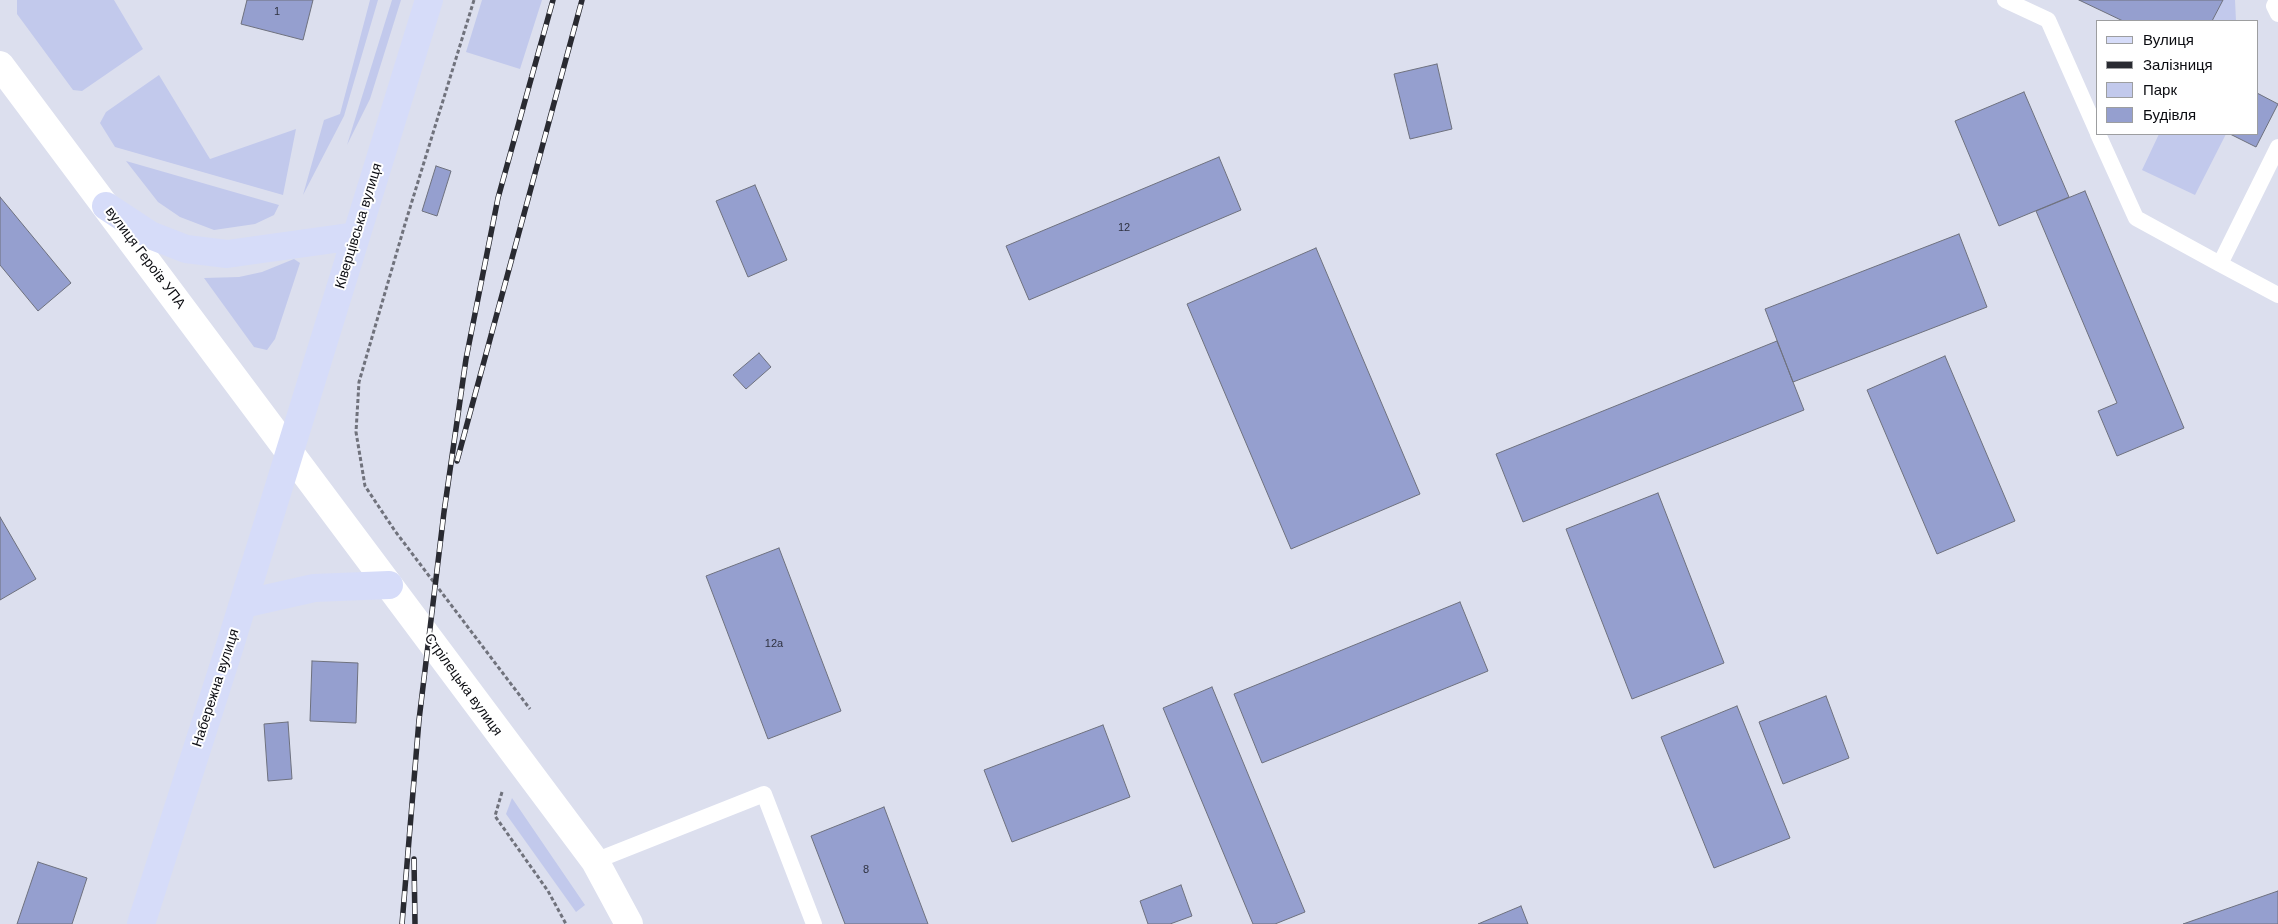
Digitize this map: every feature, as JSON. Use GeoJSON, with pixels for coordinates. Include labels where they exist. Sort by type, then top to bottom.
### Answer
{"type":"FeatureCollection","features":[{"type":"Feature","properties":{"kind":"main road","name":"Ківерцівська вулиця"},"geometry":{"type":"LineString","coordinates":[[289,452],[428,0]]}},
{"type":"Feature","properties":{"kind":"main road"},"geometry":{"type":"LineString","coordinates":[[106,206],[150,235],[186,249],[226,254],[356,236]]}},
{"type":"Feature","properties":{"kind":"main road","name":"Набережна вулиця"},"geometry":{"type":"LineString","coordinates":[[141,924],[243,604],[289,452]]}},
{"type":"Feature","properties":{"kind":"main road"},"geometry":{"type":"LineString","coordinates":[[243,604],[314,588],[389,585]]}},
{"type":"Feature","properties":{"kind":"street","name":"вулиця Героїв УПА"},"geometry":{"type":"LineString","coordinates":[[0,65],[289,452]]}},
{"type":"Feature","properties":{"kind":"street","name":"Стрілецька вулиця"},"geometry":{"type":"LineString","coordinates":[[289,452],[595,861],[629,924]]}},
{"type":"Feature","properties":{"kind":"lane"},"geometry":{"type":"LineString","coordinates":[[2005,0],[2048,20],[2096,130]]}},
{"type":"Feature","properties":{"kind":"lane"},"geometry":{"type":"LineString","coordinates":[[2277,0],[2274,6],[2278,14]]}},
{"type":"Feature","properties":{"kind":"lane"},"geometry":{"type":"LineString","coordinates":[[2098,135],[2136,218],[2278,295]]}},
{"type":"Feature","properties":{"kind":"lane"},"geometry":{"type":"LineString","coordinates":[[2220,264],[2278,147]]}},
{"type":"Feature","properties":{"kind":"lane"},"geometry":{"type":"LineString","coordinates":[[595,861],[764,794],[814,924]]}},
{"type":"Feature","properties":{"kind":"path"},"geometry":{"type":"LineString","coordinates":[[474,0],[359,382],[356,432],[365,486],[395,531],[530,709]]}},
{"type":"Feature","properties":{"kind":"path"},"geometry":{"type":"LineString","coordinates":[[514,754],[495,816],[548,891],[566,924]]}},
{"type":"Feature","properties":{"kind":"green space"},"geometry":{"type":"Polygon","coordinates":[[[17,0],[114,0],[143,49],[82,91],[73,90],[17,14],[17,0]]]}},
{"type":"Feature","properties":{"kind":"green space"},"geometry":{"type":"Polygon","coordinates":[[[370,0],[378,0],[344,116],[303,195],[324,120],[340,114],[370,0]]]}},
{"type":"Feature","properties":{"kind":"green space"},"geometry":{"type":"Polygon","coordinates":[[[392,0],[401,0],[370,99],[347,145],[392,0]]]}},
{"type":"Feature","properties":{"kind":"green space"},"geometry":{"type":"Polygon","coordinates":[[[482,0],[542,0],[520,69],[466,52],[482,0]]]}},
{"type":"Feature","properties":{"kind":"green space"},"geometry":{"type":"Polygon","coordinates":[[[2223,0],[2235,0],[2236,20],[2213,20],[2223,0]]]}},
{"type":"Feature","properties":{"kind":"green space"},"geometry":{"type":"Polygon","coordinates":[[[159,75],[210,159],[296,129],[283,195],[115,147],[100,123],[106,112],[159,75]]]}},
{"type":"Feature","properties":{"kind":"green space"},"geometry":{"type":"Polygon","coordinates":[[[2159,135],[2225,135],[2195,195],[2142,170],[2159,135]]]}},
{"type":"Feature","properties":{"kind":"green space"},"geometry":{"type":"Polygon","coordinates":[[[126,161],[279,205],[274,215],[255,224],[214,230],[180,217],[158,202],[126,161]]]}},
{"type":"Feature","properties":{"kind":"green space"},"geometry":{"type":"Polygon","coordinates":[[[294,259],[300,263],[275,339],[267,350],[254,347],[204,278],[239,277],[262,272],[294,259]]]}},
{"type":"Feature","properties":{"kind":"green space"},"geometry":{"type":"Polygon","coordinates":[[[512,798],[585,905],[576,912],[506,814],[512,798]]]}},
{"type":"Feature","properties":{"kind":"building"},"geometry":{"type":"Polygon","coordinates":[[[247,0],[313,0],[303,40],[241,24],[247,0]]]}},
{"type":"Feature","properties":{"kind":"building"},"geometry":{"type":"Polygon","coordinates":[[[2079,0],[2223,0],[2213,20],[2121,20],[2079,0]]]}},
{"type":"Feature","properties":{"kind":"building"},"geometry":{"type":"Polygon","coordinates":[[[1437,64],[1452,129],[1410,139],[1394,74],[1437,64]]]}},
{"type":"Feature","properties":{"kind":"building"},"geometry":{"type":"Polygon","coordinates":[[[2024,92],[2069,197],[1999,226],[1955,121],[2024,92]]]}},
{"type":"Feature","properties":{"kind":"building"},"geometry":{"type":"Polygon","coordinates":[[[2258,94],[2278,104],[2256,147],[2232,135],[2258,135],[2258,94]]]}},
{"type":"Feature","properties":{"kind":"building"},"geometry":{"type":"Polygon","coordinates":[[[1219,157],[1241,210],[1029,300],[1006,246],[1219,157]]]}},
{"type":"Feature","properties":{"kind":"building"},"geometry":{"type":"Polygon","coordinates":[[[436,166],[451,171],[437,216],[422,211],[436,166]]]}},
{"type":"Feature","properties":{"kind":"building"},"geometry":{"type":"Polygon","coordinates":[[[755,185],[787,260],[748,277],[716,201],[755,185]]]}},
{"type":"Feature","properties":{"kind":"building"},"geometry":{"type":"Polygon","coordinates":[[[2085,191],[2184,428],[2117,456],[2098,411],[2117,403],[2036,211],[2085,191]]]}},
{"type":"Feature","properties":{"kind":"building"},"geometry":{"type":"Polygon","coordinates":[[[0,197],[71,283],[38,311],[0,265],[0,197]]]}},
{"type":"Feature","properties":{"kind":"building"},"geometry":{"type":"Polygon","coordinates":[[[1959,234],[1987,307],[1793,382],[1765,309],[1959,234]]]}},
{"type":"Feature","properties":{"kind":"building"},"geometry":{"type":"Polygon","coordinates":[[[1316,248],[1420,494],[1291,549],[1187,304],[1316,248]]]}},
{"type":"Feature","properties":{"kind":"building"},"geometry":{"type":"Polygon","coordinates":[[[1777,341],[1804,410],[1523,522],[1496,454],[1777,341]]]}},
{"type":"Feature","properties":{"kind":"building"},"geometry":{"type":"Polygon","coordinates":[[[759,353],[771,367],[746,389],[733,375],[759,353]]]}},
{"type":"Feature","properties":{"kind":"building"},"geometry":{"type":"Polygon","coordinates":[[[1945,356],[2015,521],[1937,554],[1867,390],[1945,356]]]}},
{"type":"Feature","properties":{"kind":"building"},"geometry":{"type":"Polygon","coordinates":[[[1658,493],[1724,663],[1632,699],[1566,529],[1658,493]]]}},
{"type":"Feature","properties":{"kind":"building"},"geometry":{"type":"Polygon","coordinates":[[[0,517],[36,579],[0,600],[0,517]]]}},
{"type":"Feature","properties":{"kind":"building"},"geometry":{"type":"Polygon","coordinates":[[[779,548],[841,711],[768,739],[706,576],[779,548]]]}},
{"type":"Feature","properties":{"kind":"building"},"geometry":{"type":"Polygon","coordinates":[[[1460,602],[1488,671],[1262,763],[1234,694],[1460,602]]]}},
{"type":"Feature","properties":{"kind":"building"},"geometry":{"type":"Polygon","coordinates":[[[312,661],[358,663],[356,723],[310,721],[312,661]]]}},
{"type":"Feature","properties":{"kind":"building"},"geometry":{"type":"Polygon","coordinates":[[[1212,687],[1305,912],[1275,924],[1253,924],[1163,708],[1212,687]]]}},
{"type":"Feature","properties":{"kind":"building"},"geometry":{"type":"Polygon","coordinates":[[[1826,696],[1849,758],[1783,784],[1759,722],[1826,696]]]}},
{"type":"Feature","properties":{"kind":"building"},"geometry":{"type":"Polygon","coordinates":[[[1737,706],[1790,838],[1714,868],[1661,737],[1737,706]]]}},
{"type":"Feature","properties":{"kind":"building"},"geometry":{"type":"Polygon","coordinates":[[[288,722],[292,779],[268,781],[264,724],[288,722]]]}},
{"type":"Feature","properties":{"kind":"building"},"geometry":{"type":"Polygon","coordinates":[[[1103,725],[1130,797],[1012,842],[984,770],[1103,725]]]}},
{"type":"Feature","properties":{"kind":"building"},"geometry":{"type":"Polygon","coordinates":[[[884,807],[928,924],[845,924],[811,836],[884,807]]]}},
{"type":"Feature","properties":{"kind":"building"},"geometry":{"type":"Polygon","coordinates":[[[38,862],[87,878],[72,924],[17,924],[38,862]]]}},
{"type":"Feature","properties":{"kind":"building"},"geometry":{"type":"Polygon","coordinates":[[[1181,885],[1192,916],[1170,924],[1148,924],[1140,901],[1181,885]]]}},
{"type":"Feature","properties":{"kind":"building"},"geometry":{"type":"Polygon","coordinates":[[[2278,891],[2278,924],[2183,924],[2278,891]]]}},
{"type":"Feature","properties":{"kind":"building"},"geometry":{"type":"Polygon","coordinates":[[[1521,906],[1528,924],[1478,924],[1521,906]]]}},
{"type":"Feature","properties":{"kind":"railway"},"geometry":{"type":"LineString","coordinates":[[402,924],[419,720],[444,512],[466,359],[498,198],[553,0]]}},
{"type":"Feature","properties":{"kind":"railway"},"geometry":{"type":"LineString","coordinates":[[457,461],[582,0]]}},
{"type":"Feature","properties":{"kind":"railway"},"geometry":{"type":"LineString","coordinates":[[414,859],[415,924]]}}]}
